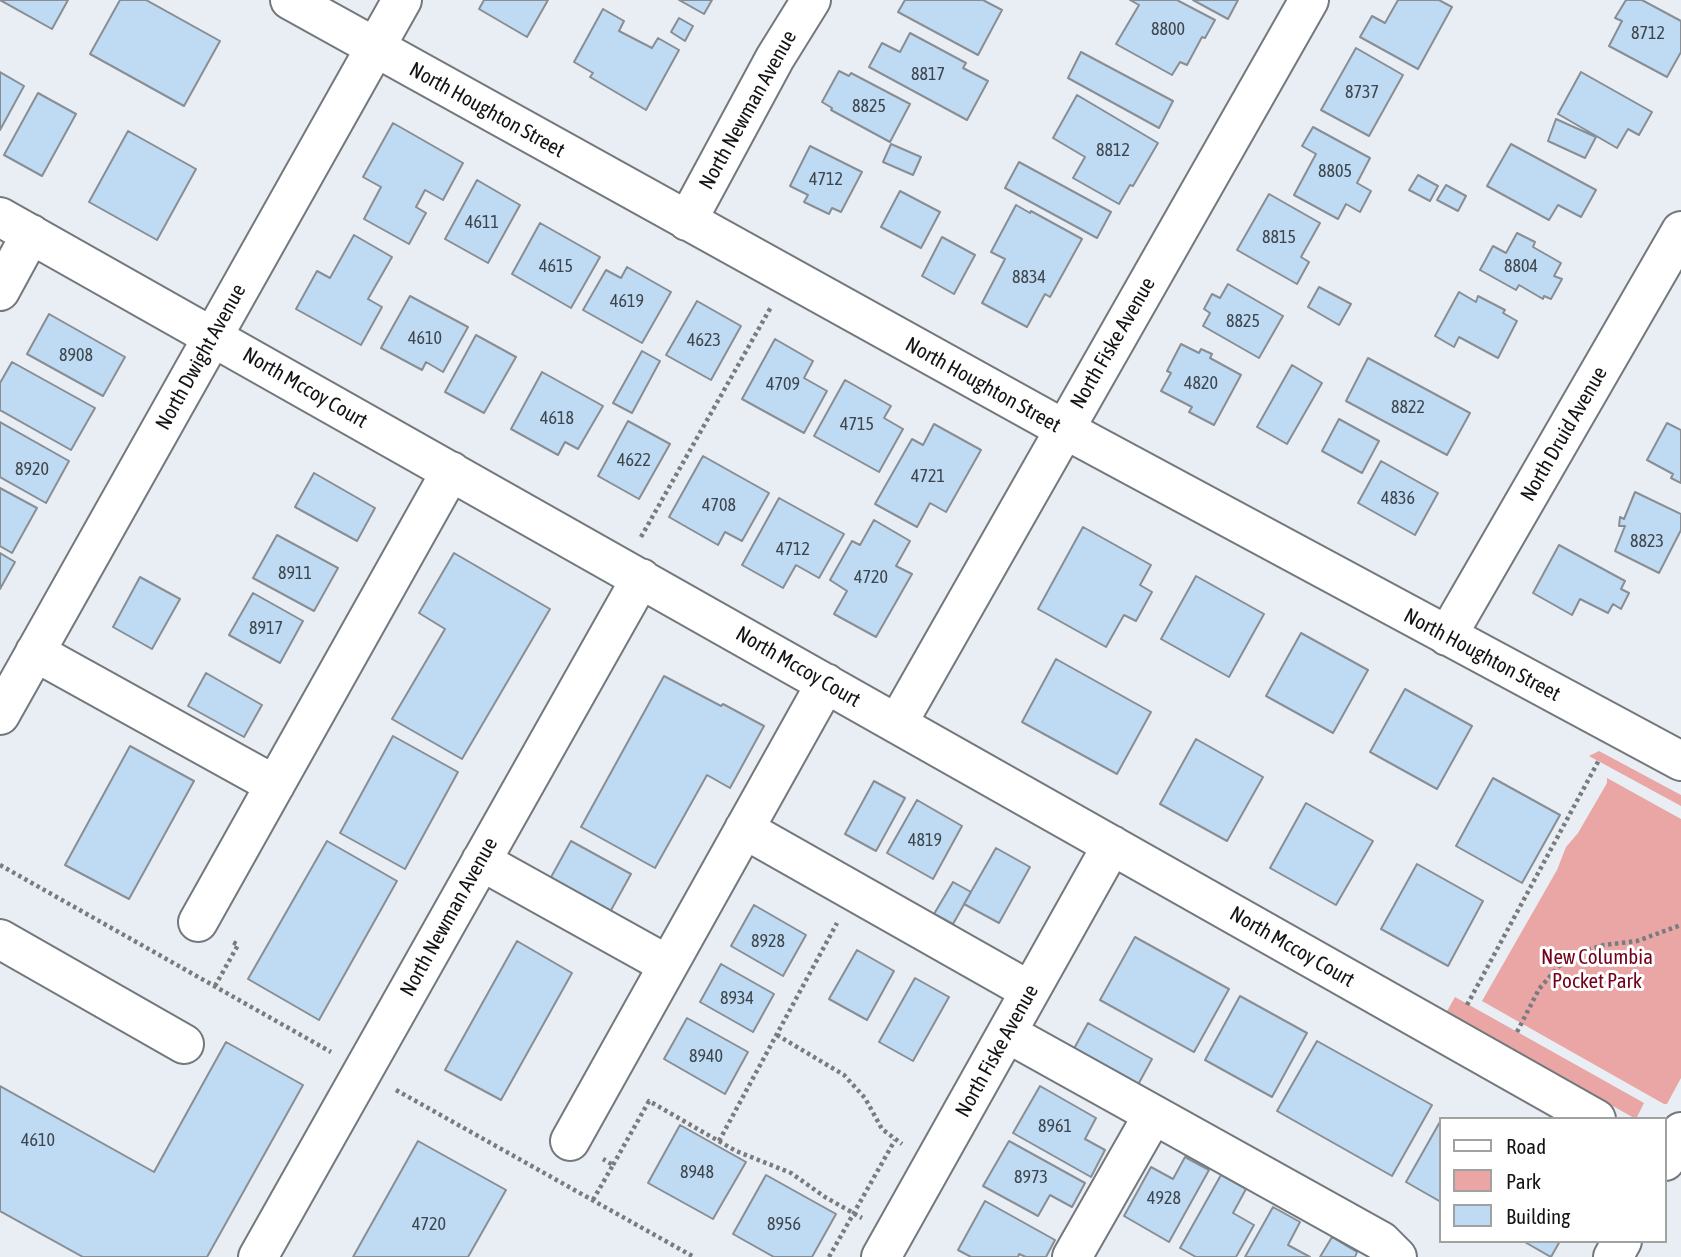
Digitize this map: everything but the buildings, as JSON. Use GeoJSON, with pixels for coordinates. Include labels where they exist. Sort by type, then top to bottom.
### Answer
{"type":"FeatureCollection","features":[{"type":"Feature","properties":{"kind":"street","name":"North Houghton Street"},"geometry":{"type":"LineString","coordinates":[[290,0],[1064,429],[1681,761]]}},
{"type":"Feature","properties":{"kind":"street","name":"North Dwight Avenue"},"geometry":{"type":"LineString","coordinates":[[0,715],[402,0]]}},
{"type":"Feature","properties":{"kind":"street","name":"North Newman Avenue"},"geometry":{"type":"LineString","coordinates":[[687,221],[775,58],[811,0]]}},
{"type":"Feature","properties":{"kind":"street","name":"North Fiske Avenue"},"geometry":{"type":"LineString","coordinates":[[897,724],[1309,0]]}},
{"type":"Feature","properties":{"kind":"street","name":"North Mccoy Court"},"geometry":{"type":"LineString","coordinates":[[15,226],[1592,1117]]}},
{"type":"Feature","properties":{"kind":"street"},"geometry":{"type":"LineString","coordinates":[[0,291],[15,226]]}},
{"type":"Feature","properties":{"kind":"street","name":"North Druid Avenue"},"geometry":{"type":"LineString","coordinates":[[1447,636],[1681,231]]}},
{"type":"Feature","properties":{"kind":"street"},"geometry":{"type":"LineString","coordinates":[[198,922],[451,471]]}},
{"type":"Feature","properties":{"kind":"street","name":"North Newman Avenue"},"geometry":{"type":"LineString","coordinates":[[258,1257],[481,862],[632,573]]}},
{"type":"Feature","properties":{"kind":"street"},"geometry":{"type":"LineString","coordinates":[[35,652],[275,785]]}},
{"type":"Feature","properties":{"kind":"street"},"geometry":{"type":"LineString","coordinates":[[570,1141],[826,683]]}},
{"type":"Feature","properties":{"kind":"street"},"geometry":{"type":"LineString","coordinates":[[744,830],[1030,991]]}},
{"type":"Feature","properties":{"kind":"street","name":"North Fiske Avenue"},"geometry":{"type":"LineString","coordinates":[[888,1245],[1112,845]]}},
{"type":"Feature","properties":{"kind":"street"},"geometry":{"type":"LineString","coordinates":[[481,862],[668,965]]}},
{"type":"Feature","properties":{"kind":"street"},"geometry":{"type":"LineString","coordinates":[[0,939],[184,1044]]}},
{"type":"Feature","properties":{"kind":"street"},"geometry":{"type":"LineString","coordinates":[[1007,1033],[1381,1241],[1397,1257]]}},
{"type":"Feature","properties":{"kind":"street"},"geometry":{"type":"LineString","coordinates":[[1072,1257],[1153,1115]]}},
{"type":"Feature","properties":{"kind":"path"},"geometry":{"type":"LineString","coordinates":[[632,573],[788,277]]}},
{"type":"Feature","properties":{"kind":"path"},"geometry":{"type":"LineString","coordinates":[[1450,1036],[1617,727]]}},
{"type":"Feature","properties":{"kind":"path"},"geometry":{"type":"LineString","coordinates":[[0,865],[339,1056]]}},
{"type":"Feature","properties":{"kind":"path"},"geometry":{"type":"LineString","coordinates":[[719,1141],[854,892]]}},
{"type":"Feature","properties":{"kind":"path"},"geometry":{"type":"LineString","coordinates":[[1502,1066],[1539,989],[1558,967],[1578,953],[1604,945],[1637,941],[1681,925]]}},
{"type":"Feature","properties":{"kind":"path"},"geometry":{"type":"LineString","coordinates":[[777,1035],[844,1076],[865,1098],[882,1129],[895,1140],[934,1162]]}},
{"type":"Feature","properties":{"kind":"path"},"geometry":{"type":"LineString","coordinates":[[387,1084],[694,1257]]}},
{"type":"Feature","properties":{"kind":"path"},"geometry":{"type":"LineString","coordinates":[[613,1165],[649,1101],[736,1150],[791,1173],[853,1214],[888,1245]]}},
{"type":"Feature","properties":{"kind":"path"},"geometry":{"type":"LineString","coordinates":[[829,1257],[895,1140]]}},
{"type":"Feature","properties":{"kind":"green space"},"geometry":{"type":"Polygon","coordinates":[[[1599,751],[1681,795],[1681,806],[1589,756],[1599,751]]]}},
{"type":"Feature","properties":{"kind":"green space","name":"New Columbia Pocket Park"},"geometry":{"type":"Polygon","coordinates":[[[1607,778],[1681,819],[1681,1078],[1667,1104],[1482,1001],[1557,870],[1566,847],[1578,833],[1607,783],[1607,778]]]}},
{"type":"Feature","properties":{"kind":"green space"},"geometry":{"type":"Polygon","coordinates":[[[1455,997],[1644,1103],[1637,1117],[1632,1117],[1446,1013],[1455,997]]]}}]}
